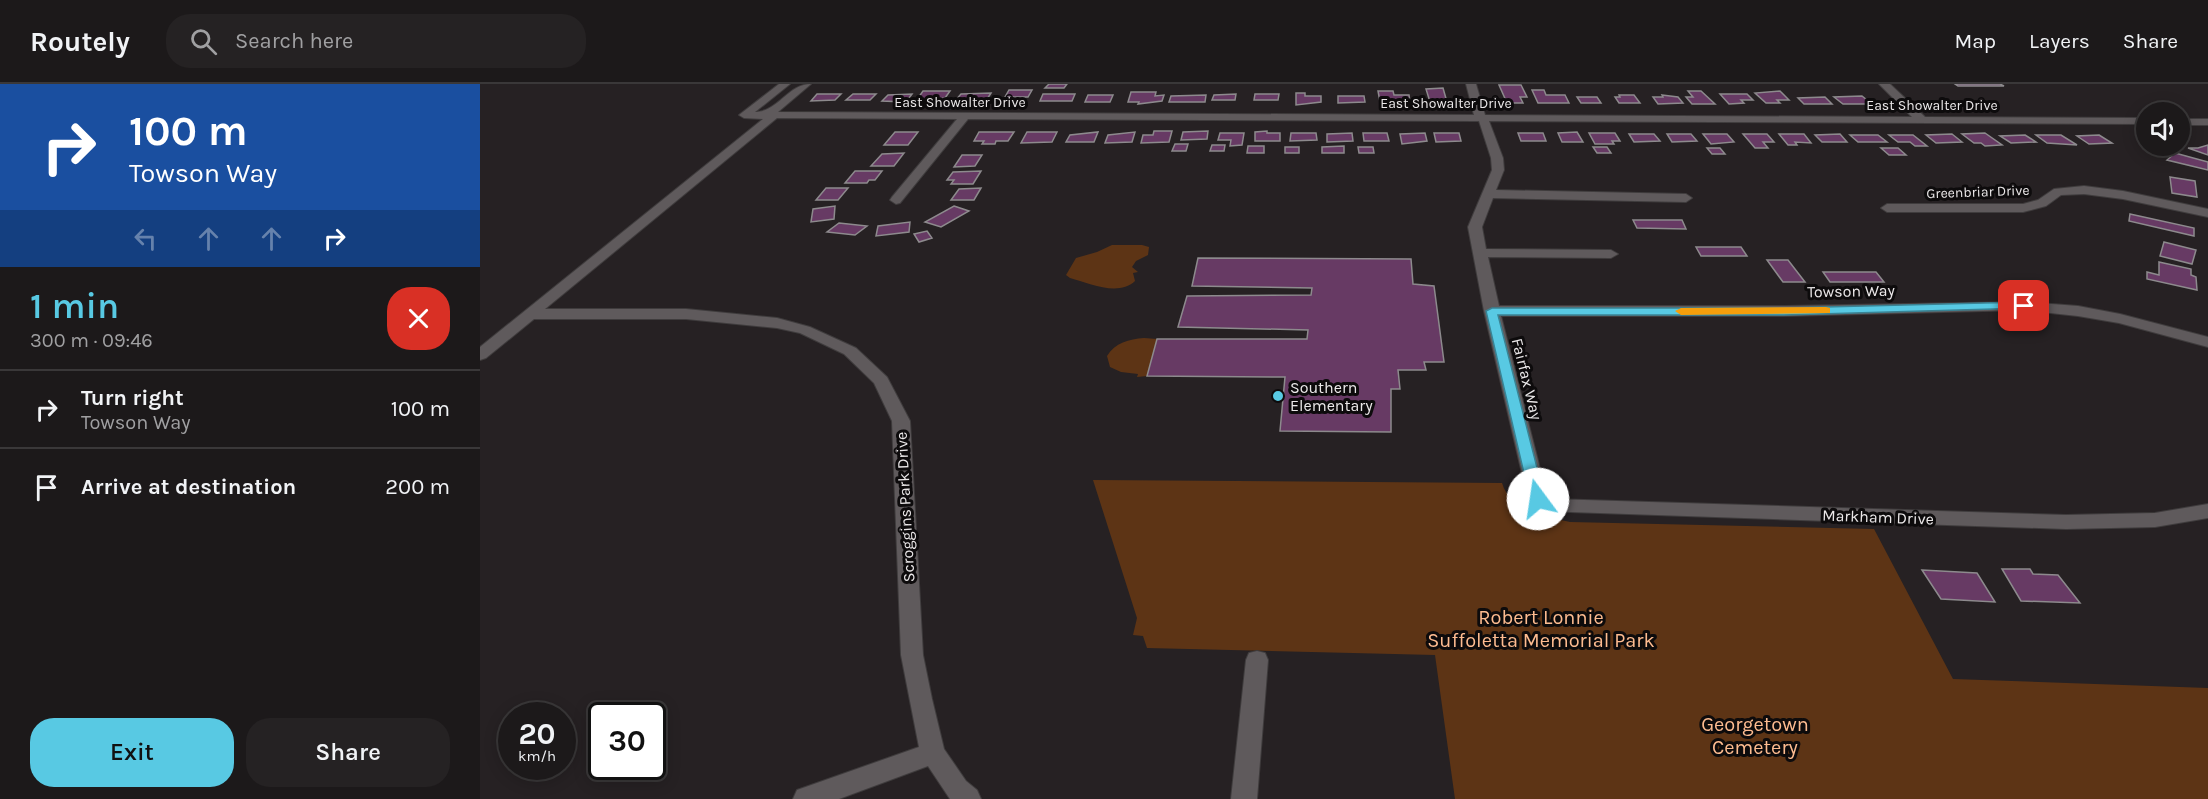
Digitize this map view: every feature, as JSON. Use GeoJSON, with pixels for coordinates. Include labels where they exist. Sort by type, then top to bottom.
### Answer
{"type":"FeatureCollection","features":[{"type":"Feature","properties":{"kind":"street","name":"East Showalter Drive"},"geometry":{"type":"LineString","coordinates":[[785,84],[744,115],[2136,121]]}},
{"type":"Feature","properties":{"kind":"street"},"geometry":{"type":"LineString","coordinates":[[480,355],[806,84]]}},
{"type":"Feature","properties":{"kind":"street","name":"Fairfax Way"},"geometry":{"type":"LineString","coordinates":[[1471,84],[1482,118],[1487,126],[1497,158],[1498,170],[1475,227],[1492,311],[1538,499],[1548,507]]}},
{"type":"Feature","properties":{"kind":"street"},"geometry":{"type":"LineString","coordinates":[[1884,84],[1922,120]]}},
{"type":"Feature","properties":{"kind":"street"},"geometry":{"type":"LineString","coordinates":[[896,200],[964,117]]}},
{"type":"Feature","properties":{"kind":"street"},"geometry":{"type":"LineString","coordinates":[[2190,122],[2208,122]]}},
{"type":"Feature","properties":{"kind":"street","name":"Greenbriar Drive"},"geometry":{"type":"LineString","coordinates":[[1887,208],[2023,208],[2042,203],[2058,192],[2084,190],[2123,195],[2208,213]]}},
{"type":"Feature","properties":{"kind":"street"},"geometry":{"type":"LineString","coordinates":[[1490,194],[1686,198]]}},
{"type":"Feature","properties":{"kind":"street"},"geometry":{"type":"LineString","coordinates":[[1480,253],[1611,254]]}},
{"type":"Feature","properties":{"kind":"street","name":"Towson Way"},"geometry":{"type":"LineString","coordinates":[[1492,311],[1784,311],[2024,306],[2078,311],[2120,319],[2208,342]]}},
{"type":"Feature","properties":{"kind":"street","name":"Scroggins Park Drive"},"geometry":{"type":"LineString","coordinates":[[531,314],[686,314],[777,323],[805,330],[850,351],[881,381],[901,421],[912,656],[933,753],[957,789],[968,799]]}},
{"type":"Feature","properties":{"kind":"street","name":"Markham Drive"},"geometry":{"type":"LineString","coordinates":[[1548,507],[2066,522],[2134,522],[2184,517],[2208,511]]}},
{"type":"Feature","properties":{"kind":"street"},"geometry":{"type":"LineString","coordinates":[[1244,799],[1257,660]]}},
{"type":"Feature","properties":{"kind":"street"},"geometry":{"type":"LineString","coordinates":[[806,799],[933,753]]}},
{"type":"Feature","properties":{"kind":"green space"},"geometry":{"type":"Polygon","coordinates":[[[1112,245],[1149,247],[1148,255],[1136,261],[1132,267],[1138,272],[1133,273],[1135,281],[1128,286],[1103,287],[1066,275],[1076,258],[1112,245]]]}},
{"type":"Feature","properties":{"kind":"green space"},"geometry":{"type":"Polygon","coordinates":[[[1144,338],[1157,339],[1147,376],[1137,377],[1138,374],[1121,372],[1110,367],[1107,356],[1114,348],[1128,341],[1144,338]]]}},
{"type":"Feature","properties":{"kind":"green space","name":"Robert Lonnie Suffoletta Memorial Park"},"geometry":{"type":"Polygon","coordinates":[[[1093,480],[1502,483],[1506,493],[1521,507],[1530,512],[1570,522],[1874,529],[1953,679],[2208,688],[2208,799],[1455,799],[1435,655],[1147,648],[1143,636],[1133,635],[1137,618],[1093,480]]]}},
{"type":"Feature","properties":{"kind":"building"},"geometry":{"type":"Polygon","coordinates":[[[1049,84],[1067,84],[1064,88],[1045,88],[1049,84]]]}},
{"type":"Feature","properties":{"kind":"building"},"geometry":{"type":"Polygon","coordinates":[[[1955,84],[2000,84],[2004,86],[1958,86],[1955,84]]]}},
{"type":"Feature","properties":{"kind":"building"},"geometry":{"type":"Polygon","coordinates":[[[1499,85],[1521,85],[1527,97],[1520,97],[1523,103],[1507,103],[1499,85]]]}},
{"type":"Feature","properties":{"kind":"building"},"geometry":{"type":"Polygon","coordinates":[[[1443,88],[1447,102],[1430,102],[1426,89],[1443,88]]]}},
{"type":"Feature","properties":{"kind":"building"},"geometry":{"type":"Polygon","coordinates":[[[1009,90],[1032,90],[1028,97],[1005,97],[1009,90]]]}},
{"type":"Feature","properties":{"kind":"building"},"geometry":{"type":"Polygon","coordinates":[[[1532,90],[1544,90],[1546,95],[1565,95],[1569,103],[1538,103],[1532,90]]]}},
{"type":"Feature","properties":{"kind":"building"},"geometry":{"type":"Polygon","coordinates":[[[923,91],[950,91],[945,98],[916,101],[923,91]]]}},
{"type":"Feature","properties":{"kind":"building"},"geometry":{"type":"Polygon","coordinates":[[[1378,91],[1393,91],[1394,95],[1409,95],[1410,102],[1380,102],[1378,91]]]}},
{"type":"Feature","properties":{"kind":"building"},"geometry":{"type":"Polygon","coordinates":[[[1688,91],[1701,91],[1715,104],[1692,104],[1686,97],[1693,97],[1688,91]]]}},
{"type":"Feature","properties":{"kind":"building"},"geometry":{"type":"Polygon","coordinates":[[[1780,91],[1789,100],[1777,100],[1780,103],[1766,103],[1755,93],[1780,91]]]}},
{"type":"Feature","properties":{"kind":"building"},"geometry":{"type":"Polygon","coordinates":[[[1131,92],[1156,92],[1155,96],[1164,95],[1162,101],[1138,104],[1139,102],[1128,102],[1131,92]]]}},
{"type":"Feature","properties":{"kind":"building"},"geometry":{"type":"Polygon","coordinates":[[[991,93],[986,101],[955,101],[961,94],[991,93]]]}},
{"type":"Feature","properties":{"kind":"building"},"geometry":{"type":"Polygon","coordinates":[[[1296,93],[1305,93],[1305,96],[1321,96],[1321,102],[1296,105],[1296,93]]]}},
{"type":"Feature","properties":{"kind":"building"},"geometry":{"type":"Polygon","coordinates":[[[817,94],[841,94],[835,100],[811,101],[817,94]]]}},
{"type":"Feature","properties":{"kind":"building"},"geometry":{"type":"Polygon","coordinates":[[[853,94],[876,94],[870,100],[846,100],[853,94]]]}},
{"type":"Feature","properties":{"kind":"building"},"geometry":{"type":"Polygon","coordinates":[[[912,94],[906,102],[882,101],[888,95],[912,94]]]}},
{"type":"Feature","properties":{"kind":"building"},"geometry":{"type":"Polygon","coordinates":[[[1043,94],[1075,94],[1072,101],[1040,101],[1043,94]]]}},
{"type":"Feature","properties":{"kind":"building"},"geometry":{"type":"Polygon","coordinates":[[[1236,94],[1235,100],[1212,100],[1214,95],[1236,94]]]}},
{"type":"Feature","properties":{"kind":"building"},"geometry":{"type":"Polygon","coordinates":[[[1255,94],[1279,94],[1278,100],[1254,100],[1255,94]]]}},
{"type":"Feature","properties":{"kind":"building"},"geometry":{"type":"Polygon","coordinates":[[[1720,94],[1747,94],[1753,100],[1741,100],[1744,103],[1729,104],[1720,94]]]}},
{"type":"Feature","properties":{"kind":"building"},"geometry":{"type":"Polygon","coordinates":[[[1088,95],[1113,95],[1110,102],[1085,102],[1088,95]]]}},
{"type":"Feature","properties":{"kind":"building"},"geometry":{"type":"Polygon","coordinates":[[[1206,95],[1205,102],[1169,102],[1171,96],[1206,95]]]}},
{"type":"Feature","properties":{"kind":"building"},"geometry":{"type":"Polygon","coordinates":[[[1619,95],[1634,95],[1640,103],[1619,103],[1615,97],[1620,97],[1619,95]]]}},
{"type":"Feature","properties":{"kind":"building"},"geometry":{"type":"Polygon","coordinates":[[[1662,95],[1678,97],[1683,103],[1658,104],[1653,97],[1663,97],[1662,95]]]}},
{"type":"Feature","properties":{"kind":"building"},"geometry":{"type":"Polygon","coordinates":[[[1338,96],[1364,96],[1365,102],[1338,103],[1338,96]]]}},
{"type":"Feature","properties":{"kind":"building"},"geometry":{"type":"Polygon","coordinates":[[[1862,96],[1872,104],[1843,104],[1834,97],[1862,96]]]}},
{"type":"Feature","properties":{"kind":"building"},"geometry":{"type":"Polygon","coordinates":[[[1577,97],[1597,97],[1601,103],[1581,103],[1577,97]]]}},
{"type":"Feature","properties":{"kind":"building"},"geometry":{"type":"Polygon","coordinates":[[[1825,97],[1832,104],[1804,104],[1798,98],[1825,97]]]}},
{"type":"Feature","properties":{"kind":"building"},"geometry":{"type":"Polygon","coordinates":[[[1154,131],[1172,131],[1169,142],[1141,143],[1143,135],[1153,135],[1154,131]]]}},
{"type":"Feature","properties":{"kind":"building"},"geometry":{"type":"Polygon","coordinates":[[[1208,131],[1207,139],[1181,140],[1183,132],[1208,131]]]}},
{"type":"Feature","properties":{"kind":"building"},"geometry":{"type":"Polygon","coordinates":[[[1267,131],[1267,133],[1280,133],[1280,141],[1255,141],[1255,132],[1267,131]]]}},
{"type":"Feature","properties":{"kind":"building"},"geometry":{"type":"Polygon","coordinates":[[[895,132],[918,132],[908,145],[884,145],[895,132]]]}},
{"type":"Feature","properties":{"kind":"building"},"geometry":{"type":"Polygon","coordinates":[[[979,132],[1014,132],[1008,141],[982,144],[984,141],[974,141],[979,132]]]}},
{"type":"Feature","properties":{"kind":"building"},"geometry":{"type":"Polygon","coordinates":[[[1027,132],[1057,132],[1052,142],[1021,143],[1027,132]]]}},
{"type":"Feature","properties":{"kind":"building"},"geometry":{"type":"Polygon","coordinates":[[[1098,132],[1094,142],[1066,142],[1070,135],[1098,132]]]}},
{"type":"Feature","properties":{"kind":"building"},"geometry":{"type":"Polygon","coordinates":[[[1135,132],[1132,142],[1105,143],[1108,135],[1135,132]]]}},
{"type":"Feature","properties":{"kind":"building"},"geometry":{"type":"Polygon","coordinates":[[[1577,132],[1583,142],[1562,142],[1558,133],[1577,132]]]}},
{"type":"Feature","properties":{"kind":"building"},"geometry":{"type":"Polygon","coordinates":[[[1220,133],[1244,133],[1242,145],[1230,146],[1231,140],[1218,140],[1220,133]]]}},
{"type":"Feature","properties":{"kind":"building"},"geometry":{"type":"Polygon","coordinates":[[[1291,133],[1316,133],[1317,140],[1290,141],[1291,133]]]}},
{"type":"Feature","properties":{"kind":"building"},"geometry":{"type":"Polygon","coordinates":[[[1352,133],[1353,141],[1327,142],[1327,134],[1352,133]]]}},
{"type":"Feature","properties":{"kind":"building"},"geometry":{"type":"Polygon","coordinates":[[[1363,133],[1387,133],[1389,141],[1364,141],[1363,133]]]}},
{"type":"Feature","properties":{"kind":"building"},"geometry":{"type":"Polygon","coordinates":[[[1425,133],[1427,141],[1402,144],[1400,134],[1425,133]]]}},
{"type":"Feature","properties":{"kind":"building"},"geometry":{"type":"Polygon","coordinates":[[[1434,133],[1459,133],[1461,141],[1436,142],[1434,133]]]}},
{"type":"Feature","properties":{"kind":"building"},"geometry":{"type":"Polygon","coordinates":[[[1518,133],[1543,133],[1546,141],[1521,141],[1518,133]]]}},
{"type":"Feature","properties":{"kind":"building"},"geometry":{"type":"Polygon","coordinates":[[[1589,133],[1615,133],[1620,141],[1612,141],[1614,144],[1595,144],[1589,133]]]}},
{"type":"Feature","properties":{"kind":"building"},"geometry":{"type":"Polygon","coordinates":[[[1985,133],[2002,145],[1985,146],[1981,143],[1974,143],[1962,134],[1985,133]]]}},
{"type":"Feature","properties":{"kind":"building"},"geometry":{"type":"Polygon","coordinates":[[[1629,134],[1654,134],[1660,141],[1634,142],[1629,134]]]}},
{"type":"Feature","properties":{"kind":"building"},"geometry":{"type":"Polygon","coordinates":[[[1667,134],[1691,134],[1697,141],[1672,142],[1667,134]]]}},
{"type":"Feature","properties":{"kind":"building"},"geometry":{"type":"Polygon","coordinates":[[[1703,134],[1727,134],[1734,142],[1711,144],[1703,134]]]}},
{"type":"Feature","properties":{"kind":"building"},"geometry":{"type":"Polygon","coordinates":[[[1743,134],[1767,134],[1774,142],[1763,142],[1768,148],[1755,148],[1743,134]]]}},
{"type":"Feature","properties":{"kind":"building"},"geometry":{"type":"Polygon","coordinates":[[[1779,134],[1804,134],[1811,143],[1795,142],[1797,145],[1788,145],[1779,134]]]}},
{"type":"Feature","properties":{"kind":"building"},"geometry":{"type":"Polygon","coordinates":[[[1840,134],[1847,142],[1822,142],[1815,135],[1840,134]]]}},
{"type":"Feature","properties":{"kind":"building"},"geometry":{"type":"Polygon","coordinates":[[[1952,134],[1962,142],[1936,143],[1926,135],[1952,134]]]}},
{"type":"Feature","properties":{"kind":"building"},"geometry":{"type":"Polygon","coordinates":[[[1850,135],[1878,135],[1887,142],[1858,142],[1850,135]]]}},
{"type":"Feature","properties":{"kind":"building"},"geometry":{"type":"Polygon","coordinates":[[[1889,135],[1913,135],[1927,146],[1898,142],[1889,135]]]}},
{"type":"Feature","properties":{"kind":"building"},"geometry":{"type":"Polygon","coordinates":[[[2025,135],[2036,142],[2011,143],[2000,136],[2025,135]]]}},
{"type":"Feature","properties":{"kind":"building"},"geometry":{"type":"Polygon","coordinates":[[[2036,135],[2061,135],[2077,145],[2047,143],[2036,135]]]}},
{"type":"Feature","properties":{"kind":"building"},"geometry":{"type":"Polygon","coordinates":[[[2099,135],[2112,143],[2089,144],[2077,136],[2099,135]]]}},
{"type":"Feature","properties":{"kind":"building"},"geometry":{"type":"Polygon","coordinates":[[[1175,144],[1188,144],[1186,151],[1172,151],[1175,144]]]}},
{"type":"Feature","properties":{"kind":"building"},"geometry":{"type":"Polygon","coordinates":[[[1212,145],[1225,145],[1224,151],[1210,151],[1212,145]]]}},
{"type":"Feature","properties":{"kind":"building"},"geometry":{"type":"Polygon","coordinates":[[[2208,145],[2208,155],[2190,149],[2208,145]]]}},
{"type":"Feature","properties":{"kind":"building"},"geometry":{"type":"Polygon","coordinates":[[[1248,146],[1264,146],[1264,153],[1247,153],[1248,146]]]}},
{"type":"Feature","properties":{"kind":"building"},"geometry":{"type":"Polygon","coordinates":[[[1344,146],[1344,153],[1322,153],[1322,147],[1344,146]]]}},
{"type":"Feature","properties":{"kind":"building"},"geometry":{"type":"Polygon","coordinates":[[[1285,147],[1299,147],[1299,153],[1285,153],[1285,147]]]}},
{"type":"Feature","properties":{"kind":"building"},"geometry":{"type":"Polygon","coordinates":[[[1358,147],[1373,147],[1374,153],[1359,153],[1358,147]]]}},
{"type":"Feature","properties":{"kind":"building"},"geometry":{"type":"Polygon","coordinates":[[[1593,147],[1607,147],[1611,153],[1597,153],[1593,147]]]}},
{"type":"Feature","properties":{"kind":"building"},"geometry":{"type":"Polygon","coordinates":[[[1707,148],[1720,148],[1725,154],[1712,154],[1707,148]]]}},
{"type":"Feature","properties":{"kind":"building"},"geometry":{"type":"Polygon","coordinates":[[[1881,148],[1898,148],[1906,155],[1889,155],[1881,148]]]}},
{"type":"Feature","properties":{"kind":"building"},"geometry":{"type":"Polygon","coordinates":[[[904,153],[894,166],[871,166],[882,154],[904,153]]]}},
{"type":"Feature","properties":{"kind":"building"},"geometry":{"type":"Polygon","coordinates":[[[962,155],[982,155],[975,166],[954,167],[962,155]]]}},
{"type":"Feature","properties":{"kind":"building"},"geometry":{"type":"Polygon","coordinates":[[[2172,156],[2186,156],[2208,162],[2208,170],[2167,160],[2172,156]]]}},
{"type":"Feature","properties":{"kind":"building"},"geometry":{"type":"Polygon","coordinates":[[[855,171],[882,171],[875,180],[869,180],[867,183],[845,183],[855,171]]]}},
{"type":"Feature","properties":{"kind":"building"},"geometry":{"type":"Polygon","coordinates":[[[981,171],[973,184],[951,184],[954,180],[947,180],[953,172],[981,171]]]}},
{"type":"Feature","properties":{"kind":"building"},"geometry":{"type":"Polygon","coordinates":[[[2170,177],[2195,181],[2197,197],[2172,193],[2170,177]]]}},
{"type":"Feature","properties":{"kind":"building"},"geometry":{"type":"Polygon","coordinates":[[[826,188],[848,188],[838,200],[816,200],[826,188]]]}},
{"type":"Feature","properties":{"kind":"building"},"geometry":{"type":"Polygon","coordinates":[[[981,188],[974,200],[951,200],[959,189],[981,188]]]}},
{"type":"Feature","properties":{"kind":"building"},"geometry":{"type":"Polygon","coordinates":[[[835,206],[834,219],[811,222],[813,209],[835,206]]]}},
{"type":"Feature","properties":{"kind":"building"},"geometry":{"type":"Polygon","coordinates":[[[954,206],[969,211],[941,227],[925,222],[954,206]]]}},
{"type":"Feature","properties":{"kind":"building"},"geometry":{"type":"Polygon","coordinates":[[[2130,214],[2194,228],[2194,236],[2129,221],[2130,214]]]}},
{"type":"Feature","properties":{"kind":"building"},"geometry":{"type":"Polygon","coordinates":[[[1633,220],[1682,220],[1686,229],[1637,228],[1633,220]]]}},
{"type":"Feature","properties":{"kind":"building"},"geometry":{"type":"Polygon","coordinates":[[[910,222],[909,232],[876,236],[878,226],[910,222]]]}},
{"type":"Feature","properties":{"kind":"building"},"geometry":{"type":"Polygon","coordinates":[[[839,223],[867,226],[855,235],[827,232],[839,223]]]}},
{"type":"Feature","properties":{"kind":"building"},"geometry":{"type":"Polygon","coordinates":[[[927,231],[932,238],[919,242],[914,234],[927,231]]]}},
{"type":"Feature","properties":{"kind":"building"},"geometry":{"type":"Polygon","coordinates":[[[2164,242],[2196,250],[2192,264],[2160,256],[2164,242]]]}},
{"type":"Feature","properties":{"kind":"building"},"geometry":{"type":"Polygon","coordinates":[[[1696,247],[1741,247],[1747,256],[1701,256],[1696,247]]]}},
{"type":"Feature","properties":{"kind":"building"},"geometry":{"type":"Polygon","coordinates":[[[1198,258],[1411,259],[1413,284],[1434,286],[1444,362],[1424,362],[1426,370],[1398,370],[1400,389],[1391,389],[1391,432],[1280,431],[1285,377],[1147,376],[1157,339],[1307,339],[1308,330],[1178,327],[1187,296],[1311,295],[1312,288],[1192,286],[1198,258]]]}},
{"type":"Feature","properties":{"kind":"building"},"geometry":{"type":"Polygon","coordinates":[[[1767,260],[1788,260],[1805,282],[1783,282],[1767,260]]]}},
{"type":"Feature","properties":{"kind":"building"},"geometry":{"type":"Polygon","coordinates":[[[2159,262],[2191,269],[2191,275],[2196,277],[2197,290],[2147,279],[2147,272],[2159,275],[2159,262]]]}},
{"type":"Feature","properties":{"kind":"building"},"geometry":{"type":"Polygon","coordinates":[[[1823,272],[1876,272],[1884,282],[1830,282],[1823,272]]]}},
{"type":"Feature","properties":{"kind":"building"},"geometry":{"type":"Polygon","coordinates":[[[2002,569],[2030,569],[2033,574],[2058,575],[2080,603],[2021,601],[2002,569]]]}},
{"type":"Feature","properties":{"kind":"building"},"geometry":{"type":"Polygon","coordinates":[[[1922,570],[1977,573],[1995,602],[1941,599],[1922,570]]]}},
{"type":"Feature","properties":{"kind":"slow traffic"},"geometry":{"type":"LineString","coordinates":[[1681,311],[1826,310]]}},
{"type":"Feature","properties":{"kind":"place","name":"Southern Elementary"},"geometry":{"type":"Point","coordinates":[1278,396]}},
{"type":"Feature","properties":{"kind":"route"},"geometry":{"type":"LineString","coordinates":[[1538,499],[1492,311],[1784,311],[2024,306]]}},
{"type":"Feature","properties":{"kind":"park label","name":"Georgetown Cemetery"},"geometry":{"type":"Point","coordinates":[1755,736]}}]}
